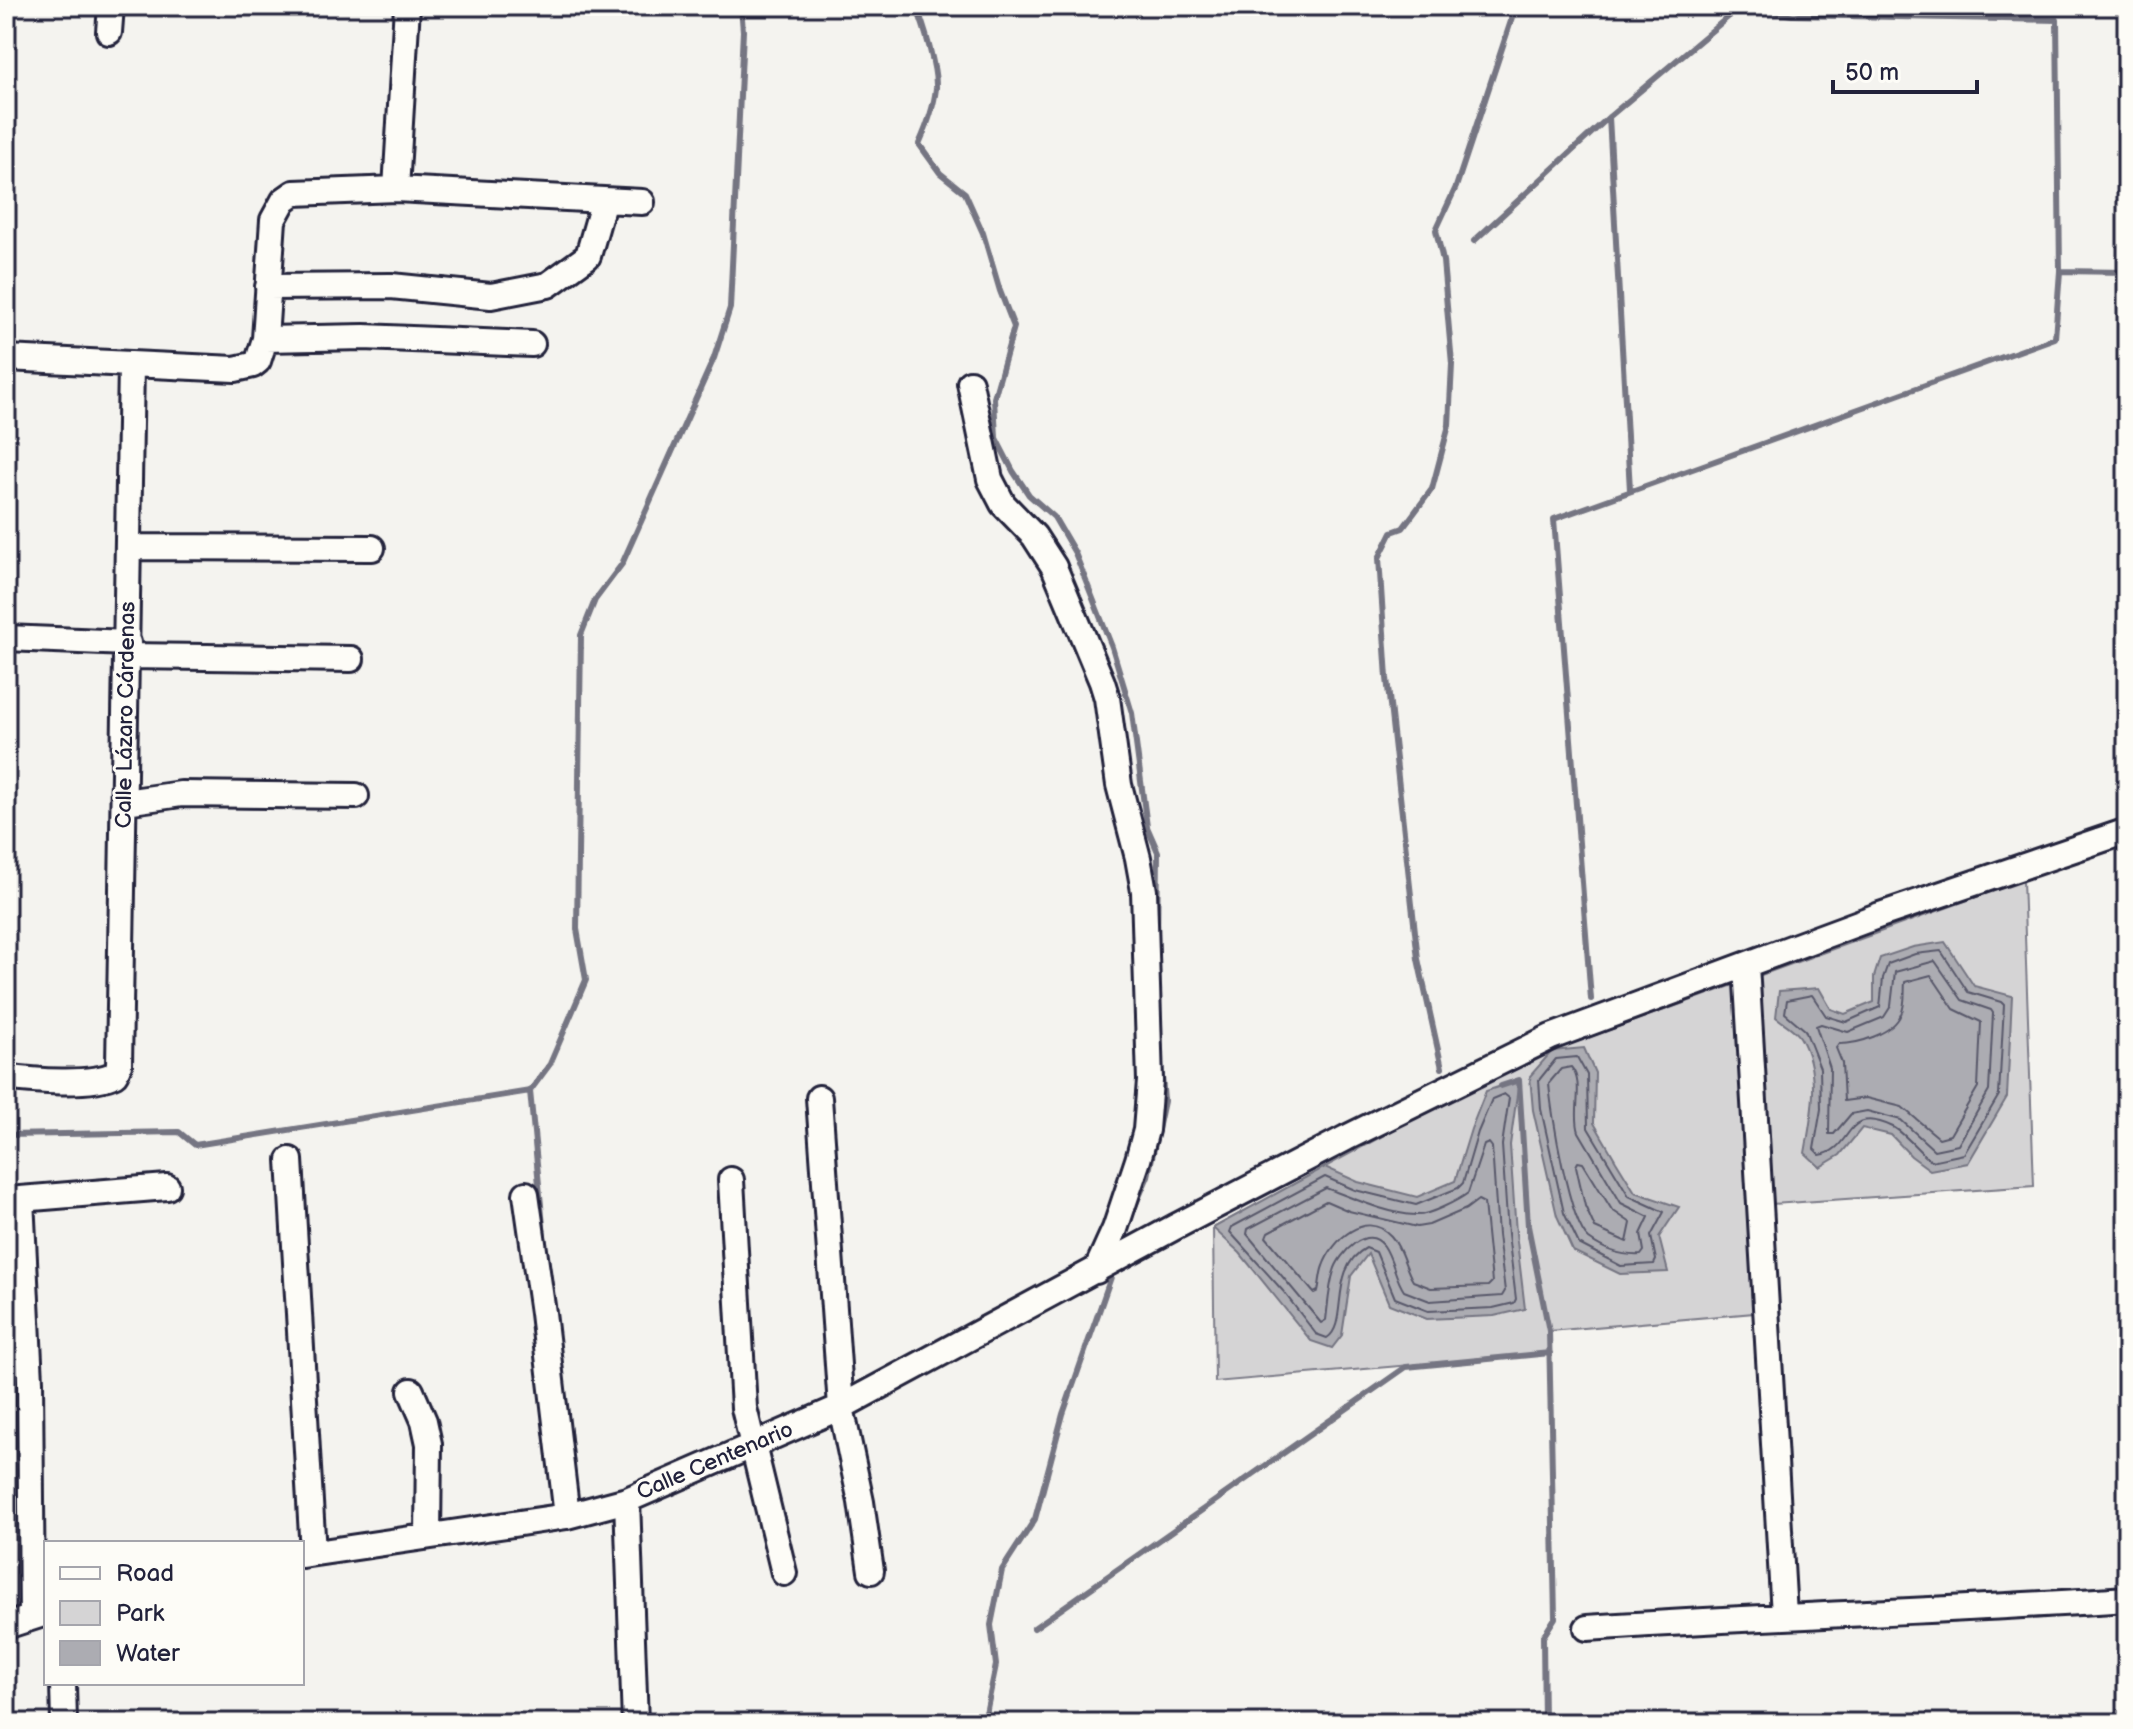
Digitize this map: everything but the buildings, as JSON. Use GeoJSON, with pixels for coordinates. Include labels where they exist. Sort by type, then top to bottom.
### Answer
{"type":"FeatureCollection","features":[{"type":"Feature","properties":{"kind":"street"},"geometry":{"type":"LineString","coordinates":[[109,32],[111,6]]}},
{"type":"Feature","properties":{"kind":"street"},"geometry":{"type":"LineString","coordinates":[[396,189],[407,6]]}},
{"type":"Feature","properties":{"kind":"street"},"geometry":{"type":"LineString","coordinates":[[6,358],[245,368],[258,361],[265,339],[273,220],[284,200],[294,193],[396,189],[642,202]]}},
{"type":"Feature","properties":{"kind":"street"},"geometry":{"type":"LineString","coordinates":[[268,287],[391,286],[491,296],[548,285],[588,256],[604,200]]}},
{"type":"Feature","properties":{"kind":"street"},"geometry":{"type":"LineString","coordinates":[[265,339],[364,337],[532,344]]}},
{"type":"Feature","properties":{"kind":"street","name":"Calle Lázaro Cárdenas"},"geometry":{"type":"LineString","coordinates":[[6,1077],[48,1082],[102,1078],[115,1074],[119,1065],[131,365]]}},
{"type":"Feature","properties":{"kind":"street"},"geometry":{"type":"LineString","coordinates":[[970,383],[981,448],[990,479],[1003,504],[1034,536],[1054,567],[1102,682],[1119,785],[1141,873],[1149,1105],[1138,1160],[1115,1229],[1096,1271]]}},
{"type":"Feature","properties":{"kind":"street"},"geometry":{"type":"LineString","coordinates":[[129,547],[372,548]]}},
{"type":"Feature","properties":{"kind":"street"},"geometry":{"type":"LineString","coordinates":[[6,638],[128,650],[351,659]]}},
{"type":"Feature","properties":{"kind":"street"},"geometry":{"type":"LineString","coordinates":[[125,802],[181,794],[356,796]]}},
{"type":"Feature","properties":{"kind":"street","name":"Calle Centenario"},"geometry":{"type":"LineString","coordinates":[[307,1554],[567,1516],[627,1500],[841,1407],[1346,1138],[1551,1037],[1880,915],[2127,831]]}},
{"type":"Feature","properties":{"kind":"street"},"geometry":{"type":"LineString","coordinates":[[1746,965],[1784,1615]]}},
{"type":"Feature","properties":{"kind":"street"},"geometry":{"type":"LineString","coordinates":[[819,1098],[841,1407],[861,1502],[871,1571]]}},
{"type":"Feature","properties":{"kind":"street"},"geometry":{"type":"LineString","coordinates":[[290,1160],[307,1554]]}},
{"type":"Feature","properties":{"kind":"street"},"geometry":{"type":"LineString","coordinates":[[731,1180],[744,1408],[784,1573]]}},
{"type":"Feature","properties":{"kind":"street"},"geometry":{"type":"LineString","coordinates":[[6,1626],[39,1615],[30,1381],[14,1200],[167,1187]]}},
{"type":"Feature","properties":{"kind":"street"},"geometry":{"type":"LineString","coordinates":[[526,1194],[567,1516]]}},
{"type":"Feature","properties":{"kind":"street"},"geometry":{"type":"LineString","coordinates":[[411,1391],[424,1421],[429,1444],[428,1536]]}},
{"type":"Feature","properties":{"kind":"street"},"geometry":{"type":"LineString","coordinates":[[627,1500],[635,1723]]}},
{"type":"Feature","properties":{"kind":"street"},"geometry":{"type":"LineString","coordinates":[[1587,1628],[1784,1615],[1958,1610],[2127,1599]]}},
{"type":"Feature","properties":{"kind":"street"},"geometry":{"type":"LineString","coordinates":[[63,1685],[64,1723]]}},
{"type":"Feature","properties":{"kind":"green space"},"geometry":{"type":"Polygon","coordinates":[[[2023,880],[2034,1186],[1757,1205],[1765,1312],[1550,1331],[1550,1353],[1215,1382],[1213,1228],[1513,1065],[2023,880]]]}},
{"type":"Feature","properties":{"kind":"water"},"geometry":{"type":"Polygon","coordinates":[[[1945,942],[1974,986],[2012,996],[2007,1097],[1968,1163],[1930,1170],[1891,1135],[1862,1128],[1840,1155],[1820,1167],[1805,1153],[1813,1094],[1811,1064],[1800,1037],[1776,1017],[1779,991],[1819,988],[1831,1009],[1845,1014],[1874,1002],[1874,977],[1880,958],[1913,947],[1945,942]]]}},
{"type":"Feature","properties":{"kind":"water"},"geometry":{"type":"Polygon","coordinates":[[[1584,1048],[1595,1073],[1594,1123],[1616,1161],[1635,1192],[1679,1207],[1659,1237],[1668,1272],[1620,1274],[1573,1251],[1557,1216],[1533,1110],[1530,1076],[1552,1051],[1584,1048]]]}},
{"type":"Feature","properties":{"kind":"water"},"geometry":{"type":"Polygon","coordinates":[[[1519,1080],[1510,1145],[1525,1309],[1494,1316],[1427,1319],[1389,1304],[1368,1254],[1351,1276],[1342,1335],[1332,1348],[1311,1341],[1240,1253],[1213,1228],[1325,1167],[1358,1182],[1417,1197],[1455,1181],[1486,1091],[1519,1080]]]}},
{"type":"Feature","properties":{"kind":"waterway"},"geometry":{"type":"LineString","coordinates":[[545,1247],[530,1091],[550,1064],[586,980],[577,929],[581,635],[595,600],[622,564],[714,358],[730,308],[743,31],[741,6]]}},
{"type":"Feature","properties":{"kind":"waterway"},"geometry":{"type":"LineString","coordinates":[[916,6],[929,47],[936,88],[930,117],[919,144],[940,173],[965,193],[983,233],[1014,327],[994,398],[996,438],[1029,495],[1054,517],[1075,553],[1112,647],[1132,713],[1147,827],[1158,852],[1157,942]]}},
{"type":"Feature","properties":{"kind":"waterway"},"geometry":{"type":"LineString","coordinates":[[1442,1068],[1418,959],[1387,678],[1379,558],[1392,532],[1403,528],[1432,489],[1449,425],[1452,364],[1443,261],[1436,230],[1456,187],[1516,6]]}},
{"type":"Feature","properties":{"kind":"waterway"},"geometry":{"type":"LineString","coordinates":[[1739,6],[1792,15],[2057,20],[2060,271],[2127,272]]}},
{"type":"Feature","properties":{"kind":"waterway"},"geometry":{"type":"LineString","coordinates":[[1474,241],[1609,117],[1740,7]]}},
{"type":"Feature","properties":{"kind":"waterway"},"geometry":{"type":"LineString","coordinates":[[1609,117],[1630,490]]}},
{"type":"Feature","properties":{"kind":"waterway"},"geometry":{"type":"LineString","coordinates":[[1591,999],[1554,519],[2055,338],[2060,271]]}},
{"type":"Feature","properties":{"kind":"waterway"},"geometry":{"type":"LineString","coordinates":[[1132,1213],[1148,1176],[1164,1101],[1161,1065]]}},
{"type":"Feature","properties":{"kind":"waterway"},"geometry":{"type":"LineString","coordinates":[[1501,1086],[1519,1080],[1528,1226],[1549,1331],[1555,1618],[1543,1637],[1544,1723]]}},
{"type":"Feature","properties":{"kind":"waterway"},"geometry":{"type":"LineString","coordinates":[[6,1135],[179,1132],[195,1145],[530,1091]]}},
{"type":"Feature","properties":{"kind":"waterway"},"geometry":{"type":"LineString","coordinates":[[984,1723],[996,1665],[991,1625],[1002,1570],[1035,1519],[1063,1414],[1111,1277]]}},
{"type":"Feature","properties":{"kind":"waterway"},"geometry":{"type":"LineString","coordinates":[[1034,1628],[1406,1367],[1550,1353]]}}]}
